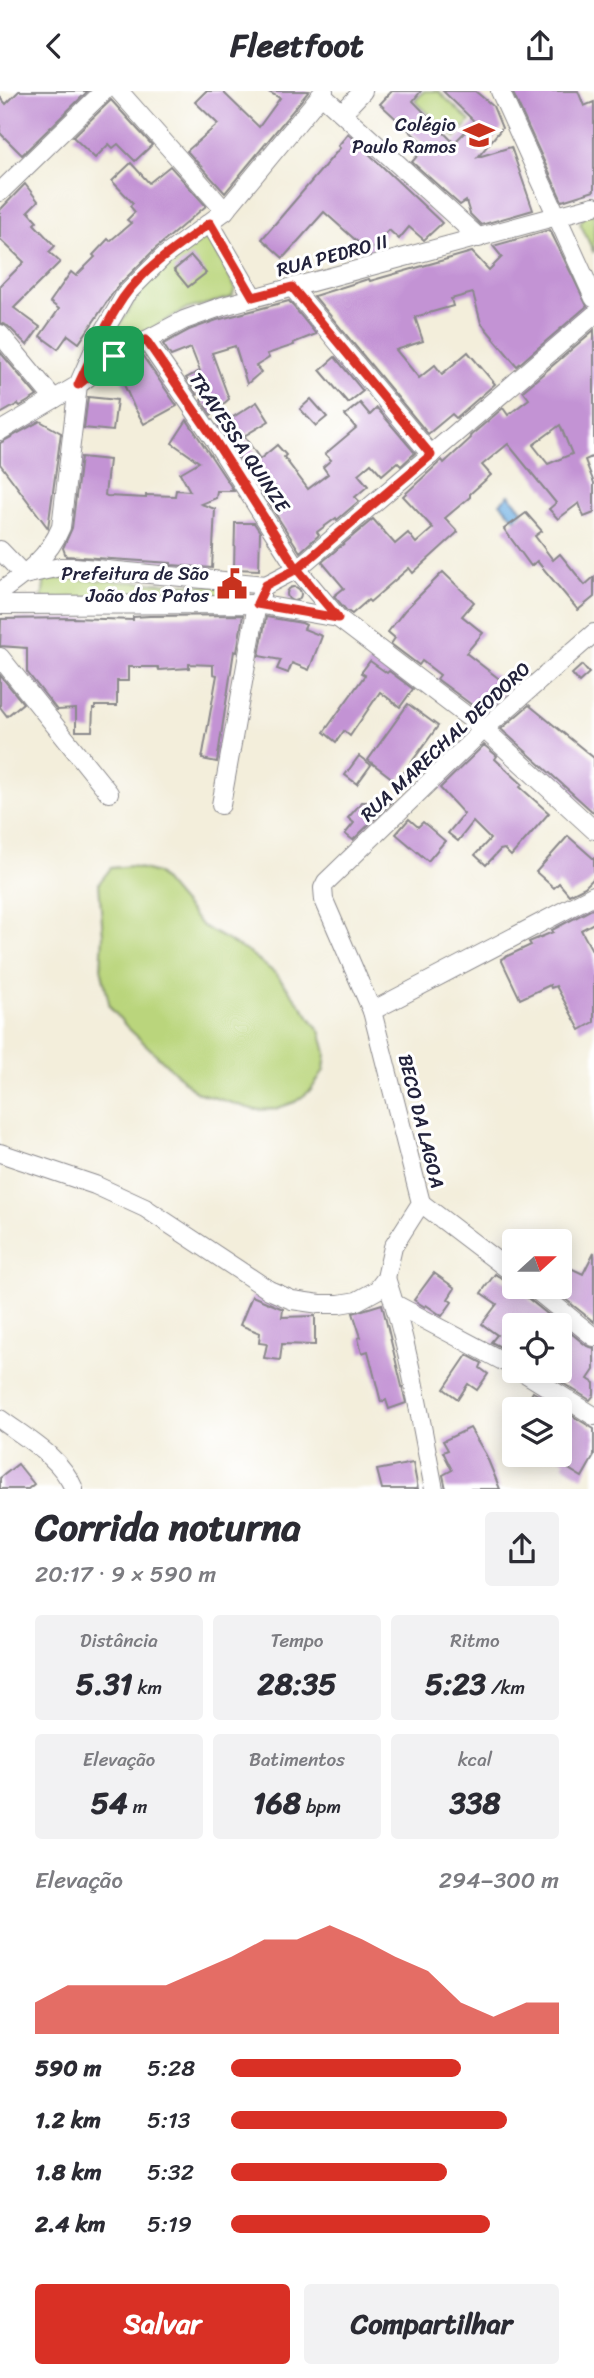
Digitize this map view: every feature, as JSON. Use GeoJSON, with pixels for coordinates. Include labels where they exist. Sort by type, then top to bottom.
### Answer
{"type":"FeatureCollection","features":[{"type":"Feature","properties":{"kind":"street"},"geometry":{"type":"LineString","coordinates":[[0,192],[104,91]]}},
{"type":"Feature","properties":{"kind":"street"},"geometry":{"type":"LineString","coordinates":[[119,91],[225,211]]}},
{"type":"Feature","properties":{"kind":"street"},"geometry":{"type":"LineString","coordinates":[[343,112],[363,91]]}},
{"type":"Feature","properties":{"kind":"street"},"geometry":{"type":"LineString","coordinates":[[500,91],[594,298]]}},
{"type":"Feature","properties":{"kind":"street"},"geometry":{"type":"LineString","coordinates":[[0,592],[24,575],[54,544],[61,527],[78,385],[96,345],[125,295],[163,257],[225,211],[323,93],[479,238]]}},
{"type":"Feature","properties":{"kind":"street","name":"RUA PEDRO II"},"geometry":{"type":"LineString","coordinates":[[0,431],[78,385],[114,356],[184,320],[253,297],[594,206]]}},
{"type":"Feature","properties":{"kind":"street"},"geometry":{"type":"LineString","coordinates":[[210,223],[253,297]]}},
{"type":"Feature","properties":{"kind":"street"},"geometry":{"type":"LineString","coordinates":[[292,287],[431,455]]}},
{"type":"Feature","properties":{"kind":"street"},"geometry":{"type":"LineString","coordinates":[[24,575],[60,567],[75,567],[266,585],[297,569],[594,315]]}},
{"type":"Feature","properties":{"kind":"street"},"geometry":{"type":"LineString","coordinates":[[0,334],[54,399]]}},
{"type":"Feature","properties":{"kind":"street","name":"TRAVESSA QUINZE"},"geometry":{"type":"LineString","coordinates":[[146,340],[214,439],[297,569],[338,618]]}},
{"type":"Feature","properties":{"kind":"street"},"geometry":{"type":"LineString","coordinates":[[0,550],[24,575]]}},
{"type":"Feature","properties":{"kind":"street"},"geometry":{"type":"LineString","coordinates":[[221,805],[257,604],[266,585]]}},
{"type":"Feature","properties":{"kind":"street"},"geometry":{"type":"LineString","coordinates":[[0,605],[257,604],[338,618],[484,729],[594,830]]}},
{"type":"Feature","properties":{"kind":"street","name":"RUA MARECHAL DEODORO"},"geometry":{"type":"LineString","coordinates":[[326,882],[484,729],[594,633]]}},
{"type":"Feature","properties":{"kind":"street"},"geometry":{"type":"LineString","coordinates":[[0,657],[109,793]]}},
{"type":"Feature","properties":{"kind":"street","name":"BECO DA LAGOA"},"geometry":{"type":"LineString","coordinates":[[326,882],[323,888],[324,900],[372,1011],[421,1203],[393,1247],[386,1277]]}},
{"type":"Feature","properties":{"kind":"street"},"geometry":{"type":"LineString","coordinates":[[372,1011],[594,895]]}},
{"type":"Feature","properties":{"kind":"street"},"geometry":{"type":"LineString","coordinates":[[0,1153],[95,1185],[145,1208],[269,1290],[292,1300],[330,1304],[357,1301],[377,1290],[386,1277]]}},
{"type":"Feature","properties":{"kind":"street"},"geometry":{"type":"LineString","coordinates":[[421,1203],[502,1264]]}},
{"type":"Feature","properties":{"kind":"street"},"geometry":{"type":"LineString","coordinates":[[386,1277],[395,1304],[434,1489]]}},
{"type":"Feature","properties":{"kind":"street"},"geometry":{"type":"LineString","coordinates":[[547,1299],[594,1336]]}},
{"type":"Feature","properties":{"kind":"street"},"geometry":{"type":"LineString","coordinates":[[395,1304],[502,1361]]}},
{"type":"Feature","properties":{"kind":"street"},"geometry":{"type":"LineString","coordinates":[[541,1383],[594,1416]]}},
{"type":"Feature","properties":{"kind":"street"},"geometry":{"type":"LineString","coordinates":[[0,1419],[57,1463],[69,1477],[74,1489]]}},
{"type":"Feature","properties":{"kind":"green space"},"geometry":{"type":"Polygon","coordinates":[[[424,91],[438,91],[470,121],[455,138],[415,101],[424,91]]]}},
{"type":"Feature","properties":{"kind":"green space"},"geometry":{"type":"Polygon","coordinates":[[[587,212],[594,214],[594,253],[580,223],[587,212]]]}},
{"type":"Feature","properties":{"kind":"green space"},"geometry":{"type":"Polygon","coordinates":[[[206,238],[213,245],[235,288],[232,297],[184,310],[98,359],[148,280],[183,252],[206,238]]]}},
{"type":"Feature","properties":{"kind":"green space"},"geometry":{"type":"Polygon","coordinates":[[[45,578],[247,587],[248,595],[42,599],[45,578]]]}},
{"type":"Feature","properties":{"kind":"green space"},"geometry":{"type":"Polygon","coordinates":[[[131,866],[157,873],[201,925],[251,954],[276,974],[321,1033],[326,1053],[324,1070],[311,1090],[295,1102],[275,1109],[255,1110],[196,1092],[126,1026],[110,1007],[101,968],[103,936],[99,883],[111,868],[131,866]]]}},
{"type":"Feature","properties":{"kind":"water"},"geometry":{"type":"Polygon","coordinates":[[[509,495],[523,511],[515,519],[500,503],[509,495]]]}},
{"type":"Feature","properties":{"kind":"building"},"geometry":{"type":"Polygon","coordinates":[[[19,91],[88,91],[22,155],[0,133],[0,97],[6,104],[19,91]]]}},
{"type":"Feature","properties":{"kind":"building"},"geometry":{"type":"Polygon","coordinates":[[[206,91],[222,91],[259,127],[280,98],[267,91],[309,91],[225,193],[187,151],[218,124],[195,102],[206,91]]]}},
{"type":"Feature","properties":{"kind":"building"},"geometry":{"type":"Polygon","coordinates":[[[392,91],[421,91],[413,101],[454,143],[475,122],[443,91],[475,91],[493,106],[502,128],[478,157],[511,147],[533,210],[481,225],[470,214],[466,201],[460,205],[412,162],[426,146],[380,104],[392,91]]]}},
{"type":"Feature","properties":{"kind":"building"},"geometry":{"type":"Polygon","coordinates":[[[512,91],[578,91],[584,106],[594,102],[594,191],[562,201],[512,91]]]}},
{"type":"Feature","properties":{"kind":"building"},"geometry":{"type":"Polygon","coordinates":[[[111,100],[152,145],[135,161],[118,144],[113,148],[109,144],[95,158],[73,137],[111,100]]]}},
{"type":"Feature","properties":{"kind":"building"},"geometry":{"type":"Polygon","coordinates":[[[348,134],[442,223],[424,240],[409,227],[399,239],[389,230],[369,252],[324,212],[283,258],[262,239],[340,148],[338,146],[348,134]]]}},
{"type":"Feature","properties":{"kind":"building"},"geometry":{"type":"Polygon","coordinates":[[[131,163],[149,183],[170,166],[206,206],[155,249],[117,287],[79,343],[68,335],[58,349],[40,336],[59,309],[50,302],[71,272],[76,276],[108,239],[110,241],[131,223],[127,220],[135,212],[130,206],[133,203],[112,181],[131,163]]]}},
{"type":"Feature","properties":{"kind":"building"},"geometry":{"type":"Polygon","coordinates":[[[25,184],[38,201],[28,211],[37,221],[34,224],[55,246],[49,252],[60,262],[14,308],[40,327],[27,345],[8,326],[0,323],[0,286],[24,262],[0,239],[0,210],[25,184]]]}},
{"type":"Feature","properties":{"kind":"building"},"geometry":{"type":"Polygon","coordinates":[[[550,230],[587,306],[517,366],[481,323],[473,293],[451,299],[453,306],[415,317],[423,341],[396,350],[419,378],[435,365],[442,374],[468,352],[495,384],[456,418],[452,414],[428,434],[314,296],[472,252],[489,270],[502,257],[493,246],[550,230]]]}},
{"type":"Feature","properties":{"kind":"building"},"geometry":{"type":"Polygon","coordinates":[[[191,256],[206,273],[188,287],[174,270],[191,256]]]}},
{"type":"Feature","properties":{"kind":"building"},"geometry":{"type":"Polygon","coordinates":[[[289,301],[316,334],[267,354],[269,358],[256,366],[261,372],[247,384],[235,346],[212,353],[229,399],[211,415],[201,400],[210,388],[197,395],[186,378],[200,371],[191,348],[171,356],[163,344],[189,330],[217,320],[289,301]]]}},
{"type":"Feature","properties":{"kind":"building"},"geometry":{"type":"Polygon","coordinates":[[[594,330],[594,456],[585,460],[594,483],[594,513],[584,517],[579,503],[558,519],[549,509],[556,503],[508,444],[482,465],[491,475],[445,518],[458,532],[413,573],[409,568],[352,614],[346,610],[334,596],[344,588],[322,562],[373,519],[395,544],[408,533],[416,543],[433,528],[403,496],[442,460],[444,463],[503,408],[508,415],[529,399],[523,391],[594,330]],[[560,425],[533,445],[548,464],[572,454],[560,425]]]}},
{"type":"Feature","properties":{"kind":"building"},"geometry":{"type":"Polygon","coordinates":[[[0,352],[37,396],[0,414],[0,352]]]}},
{"type":"Feature","properties":{"kind":"building"},"geometry":{"type":"Polygon","coordinates":[[[142,355],[177,406],[144,424],[117,369],[142,355]]]}},
{"type":"Feature","properties":{"kind":"building"},"geometry":{"type":"Polygon","coordinates":[[[335,357],[363,391],[348,403],[320,370],[335,357]]]}},
{"type":"Feature","properties":{"kind":"building"},"geometry":{"type":"Polygon","coordinates":[[[88,397],[117,400],[113,431],[84,428],[88,397]]]}},
{"type":"Feature","properties":{"kind":"building"},"geometry":{"type":"Polygon","coordinates":[[[311,399],[327,417],[316,426],[300,409],[311,399]]]}},
{"type":"Feature","properties":{"kind":"building"},"geometry":{"type":"Polygon","coordinates":[[[257,402],[269,421],[244,436],[260,459],[277,445],[308,489],[328,474],[323,467],[331,460],[325,454],[356,428],[345,415],[360,403],[370,415],[377,408],[415,453],[401,466],[397,462],[382,475],[371,463],[358,474],[368,486],[355,497],[359,501],[337,520],[336,518],[317,532],[319,535],[300,552],[219,426],[257,402]]]}},
{"type":"Feature","properties":{"kind":"building"},"geometry":{"type":"Polygon","coordinates":[[[187,420],[234,491],[217,491],[216,498],[201,504],[215,509],[212,568],[66,556],[63,548],[72,528],[81,457],[109,460],[107,496],[146,498],[146,495],[175,496],[176,490],[190,491],[180,473],[199,462],[172,443],[187,420]]]}},
{"type":"Feature","properties":{"kind":"building"},"geometry":{"type":"Polygon","coordinates":[[[40,421],[61,433],[48,528],[0,464],[0,443],[40,421]]]}},
{"type":"Feature","properties":{"kind":"building"},"geometry":{"type":"Polygon","coordinates":[[[526,513],[542,531],[535,536],[553,560],[560,554],[585,585],[594,577],[594,597],[578,610],[537,561],[531,566],[504,529],[526,513]]]}},
{"type":"Feature","properties":{"kind":"building"},"geometry":{"type":"Polygon","coordinates":[[[235,523],[254,523],[260,532],[259,570],[234,569],[235,523]]]}},
{"type":"Feature","properties":{"kind":"building"},"geometry":{"type":"Polygon","coordinates":[[[443,572],[474,602],[462,616],[483,633],[466,653],[511,688],[484,714],[437,679],[440,675],[422,661],[419,665],[391,644],[395,638],[388,632],[405,610],[443,572]]]}},
{"type":"Feature","properties":{"kind":"building"},"geometry":{"type":"Polygon","coordinates":[[[294,587],[299,589],[299,599],[294,601],[289,599],[287,594],[289,589],[294,587]]]}},
{"type":"Feature","properties":{"kind":"building"},"geometry":{"type":"Polygon","coordinates":[[[243,615],[237,652],[234,651],[217,762],[202,759],[217,675],[213,674],[213,665],[189,664],[189,668],[159,670],[158,667],[128,667],[128,681],[117,681],[117,706],[95,706],[92,731],[76,731],[76,709],[57,710],[27,672],[27,648],[0,646],[1,619],[133,620],[133,617],[150,616],[243,615]]]}},
{"type":"Feature","properties":{"kind":"building"},"geometry":{"type":"Polygon","coordinates":[[[266,617],[302,623],[306,625],[304,629],[322,636],[309,670],[292,663],[288,673],[277,669],[281,660],[259,656],[266,617]]]}},
{"type":"Feature","properties":{"kind":"building"},"geometry":{"type":"Polygon","coordinates":[[[370,661],[413,689],[400,707],[380,692],[350,736],[344,731],[336,742],[324,732],[365,675],[361,673],[370,661]]]}},
{"type":"Feature","properties":{"kind":"building"},"geometry":{"type":"Polygon","coordinates":[[[582,665],[589,673],[579,682],[572,674],[582,665]]]}},
{"type":"Feature","properties":{"kind":"building"},"geometry":{"type":"Polygon","coordinates":[[[0,675],[23,703],[7,716],[0,707],[0,675]]]}},
{"type":"Feature","properties":{"kind":"building"},"geometry":{"type":"Polygon","coordinates":[[[408,704],[438,726],[397,782],[368,760],[408,704]]]}},
{"type":"Feature","properties":{"kind":"building"},"geometry":{"type":"Polygon","coordinates":[[[529,705],[594,758],[594,813],[501,729],[529,705]]]}},
{"type":"Feature","properties":{"kind":"building"},"geometry":{"type":"Polygon","coordinates":[[[484,745],[522,784],[520,787],[549,813],[511,856],[504,849],[500,850],[486,865],[475,855],[490,839],[473,822],[458,841],[448,833],[464,814],[440,788],[484,745]]]}},
{"type":"Feature","properties":{"kind":"building"},"geometry":{"type":"Polygon","coordinates":[[[359,756],[371,765],[357,784],[345,775],[359,756]]]}},
{"type":"Feature","properties":{"kind":"building"},"geometry":{"type":"Polygon","coordinates":[[[362,802],[392,802],[353,840],[345,834],[354,823],[348,818],[362,802]]]}},
{"type":"Feature","properties":{"kind":"building"},"geometry":{"type":"Polygon","coordinates":[[[409,819],[418,827],[423,822],[445,841],[428,861],[396,834],[409,819]]]}},
{"type":"Feature","properties":{"kind":"building"},"geometry":{"type":"Polygon","coordinates":[[[568,836],[594,859],[594,878],[585,887],[569,895],[559,883],[554,888],[536,872],[568,836]]]}},
{"type":"Feature","properties":{"kind":"building"},"geometry":{"type":"Polygon","coordinates":[[[594,908],[594,923],[581,930],[594,954],[594,1022],[580,1030],[556,986],[551,988],[550,985],[520,999],[501,959],[531,945],[529,942],[553,932],[552,930],[594,908]]]}},
{"type":"Feature","properties":{"kind":"building"},"geometry":{"type":"Polygon","coordinates":[[[594,1252],[594,1322],[565,1299],[572,1299],[572,1269],[583,1274],[594,1252]]]}},
{"type":"Feature","properties":{"kind":"building"},"geometry":{"type":"Polygon","coordinates":[[[434,1273],[455,1288],[448,1299],[452,1302],[442,1316],[414,1300],[434,1273]]]}},
{"type":"Feature","properties":{"kind":"building"},"geometry":{"type":"Polygon","coordinates":[[[495,1274],[502,1279],[502,1299],[529,1299],[546,1313],[502,1313],[502,1348],[491,1342],[497,1335],[482,1324],[497,1304],[481,1293],[495,1274]]]}},
{"type":"Feature","properties":{"kind":"building"},"geometry":{"type":"Polygon","coordinates":[[[252,1296],[283,1309],[282,1317],[315,1316],[315,1345],[282,1344],[280,1360],[264,1358],[267,1344],[259,1343],[260,1333],[240,1325],[252,1296]]]}},
{"type":"Feature","properties":{"kind":"building"},"geometry":{"type":"Polygon","coordinates":[[[382,1304],[406,1403],[389,1409],[386,1400],[381,1402],[368,1351],[362,1353],[358,1338],[361,1337],[353,1313],[382,1304]]]}},
{"type":"Feature","properties":{"kind":"building"},"geometry":{"type":"Polygon","coordinates":[[[572,1334],[587,1346],[594,1348],[594,1370],[588,1379],[594,1383],[594,1395],[590,1400],[563,1383],[572,1383],[572,1334]]]}},
{"type":"Feature","properties":{"kind":"building"},"geometry":{"type":"Polygon","coordinates":[[[467,1355],[482,1363],[480,1368],[488,1374],[477,1390],[468,1384],[458,1399],[444,1389],[467,1355]]]}},
{"type":"Feature","properties":{"kind":"building"},"geometry":{"type":"Polygon","coordinates":[[[572,1416],[594,1429],[594,1456],[582,1477],[565,1467],[572,1467],[572,1416]]]}},
{"type":"Feature","properties":{"kind":"building"},"geometry":{"type":"Polygon","coordinates":[[[470,1428],[486,1455],[500,1489],[446,1489],[443,1475],[452,1470],[443,1452],[448,1450],[443,1441],[470,1428]]]}},
{"type":"Feature","properties":{"kind":"building"},"geometry":{"type":"Polygon","coordinates":[[[413,1463],[418,1489],[382,1489],[377,1470],[413,1463]]]}},
{"type":"Feature","properties":{"kind":"building"},"geometry":{"type":"Polygon","coordinates":[[[18,1464],[34,1484],[28,1489],[0,1489],[0,1478],[18,1464]]]}},
{"type":"Feature","properties":{"kind":"place","name":"Colégio Paulo Ramos"},"geometry":{"type":"Point","coordinates":[479,135]}},
{"type":"Feature","properties":{"kind":"place","name":"Prefeitura de São João dos Patos"},"geometry":{"type":"Point","coordinates":[232,584]}},
{"type":"Feature","properties":{"kind":"route"},"geometry":{"type":"LineString","coordinates":[[114,356],[78,385],[96,345],[125,295],[163,257],[210,223],[253,297],[292,287],[431,455],[297,569],[266,585],[257,604],[338,618],[297,569],[214,439],[146,340],[114,356]]}}]}
